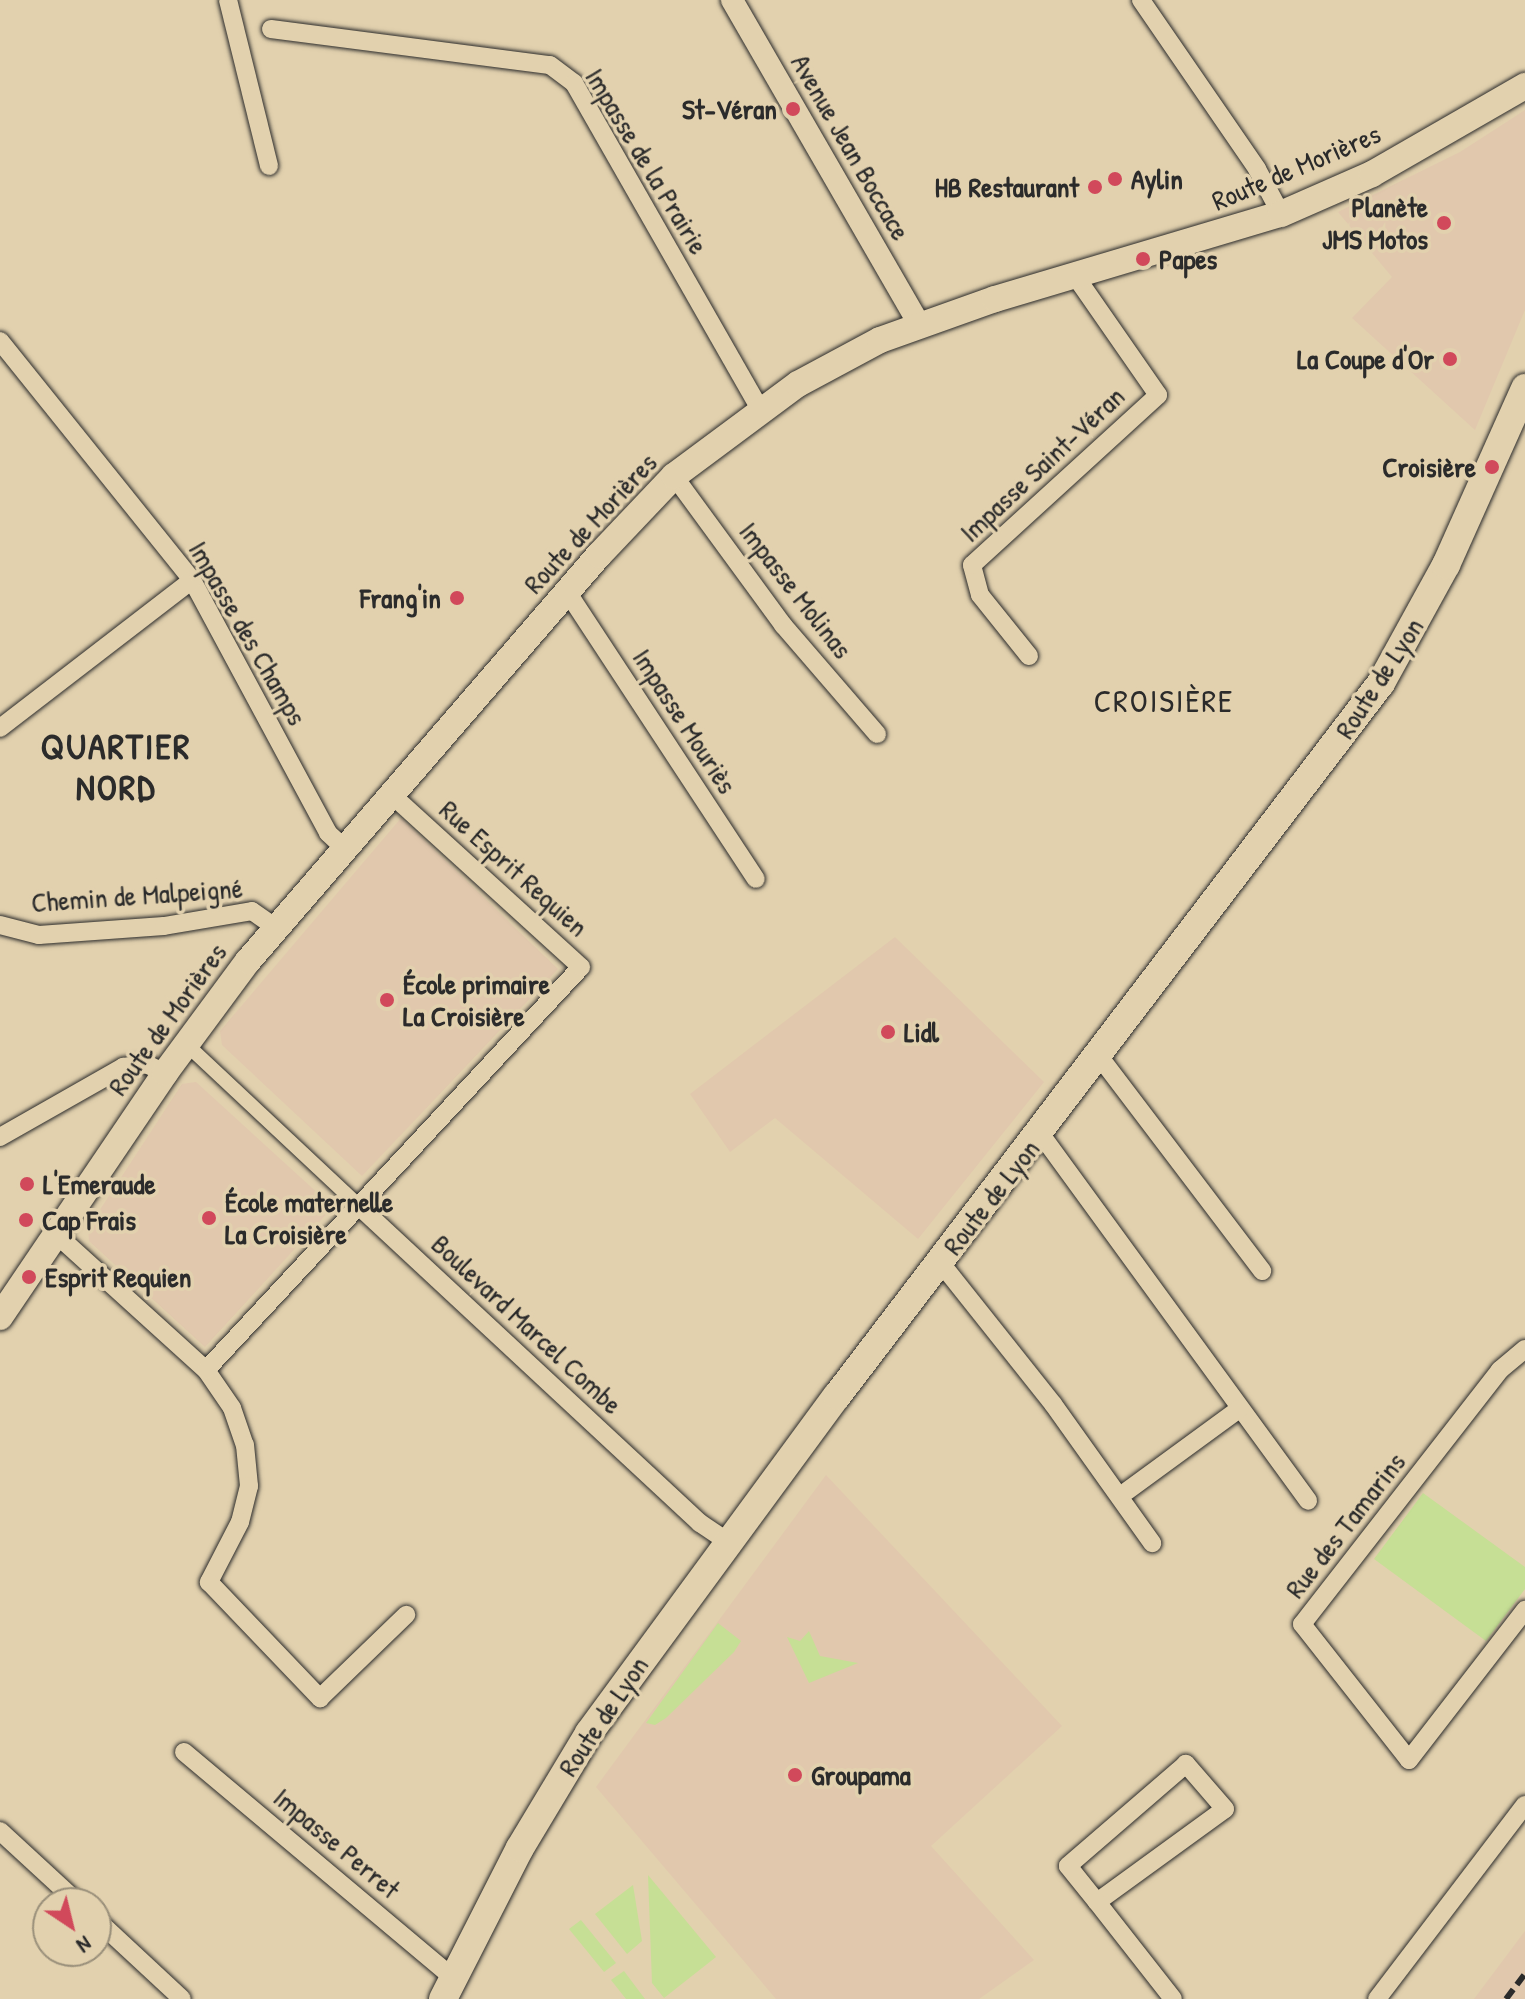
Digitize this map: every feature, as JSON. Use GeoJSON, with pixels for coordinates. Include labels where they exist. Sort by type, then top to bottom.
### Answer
{"type":"FeatureCollection","features":[{"type":"Feature","properties":{"kind":"main road","name":"Route de Morières"},"geometry":{"type":"LineString","coordinates":[[0,1317],[165,1073],[275,927],[674,476],[760,409],[840,361],[919,324],[1281,214],[1399,160],[1525,86]]}},
{"type":"Feature","properties":{"kind":"main road","name":"Route de Lyon"},"geometry":{"type":"LineString","coordinates":[[448,1988],[551,1792],[728,1542],[1381,683],[1451,554],[1525,388]]}},
{"type":"Feature","properties":{"kind":"street"},"geometry":{"type":"LineString","coordinates":[[228,0],[269,166]]}},
{"type":"Feature","properties":{"kind":"street","name":"Avenue Jean Boccace"},"geometry":{"type":"LineString","coordinates":[[732,0],[919,324]]}},
{"type":"Feature","properties":{"kind":"street"},"geometry":{"type":"LineString","coordinates":[[1141,0],[1257,169],[1281,214]]}},
{"type":"Feature","properties":{"kind":"street","name":"Impasse de la Prairie"},"geometry":{"type":"LineString","coordinates":[[271,29],[550,65],[574,83],[760,409]]}},
{"type":"Feature","properties":{"kind":"street","name":"Impasse Saint-Véran"},"geometry":{"type":"LineString","coordinates":[[1029,656],[980,595],[972,565],[1158,395],[1076,277]]}},
{"type":"Feature","properties":{"kind":"street","name":"Impasse des Champs"},"geometry":{"type":"LineString","coordinates":[[0,341],[192,580],[328,833],[345,849]]}},
{"type":"Feature","properties":{"kind":"street","name":"Impasse Molinas"},"geometry":{"type":"LineString","coordinates":[[674,476],[783,625],[877,734]]}},
{"type":"Feature","properties":{"kind":"street"},"geometry":{"type":"LineString","coordinates":[[0,728],[192,580]]}},
{"type":"Feature","properties":{"kind":"street","name":"Impasse Mouriès"},"geometry":{"type":"LineString","coordinates":[[568,593],[756,879]]}},
{"type":"Feature","properties":{"kind":"street","name":"Rue Esprit Requien"},"geometry":{"type":"LineString","coordinates":[[206,1370],[361,1208],[581,967],[392,795]]}},
{"type":"Feature","properties":{"kind":"street","name":"Chemin de Malpeigné"},"geometry":{"type":"LineString","coordinates":[[0,925],[39,935],[164,926],[252,911],[275,927]]}},
{"type":"Feature","properties":{"kind":"street","name":"Boulevard Marcel Combe"},"geometry":{"type":"LineString","coordinates":[[186,1044],[700,1523],[728,1542]]}},
{"type":"Feature","properties":{"kind":"street"},"geometry":{"type":"LineString","coordinates":[[1099,1056],[1262,1271]]}},
{"type":"Feature","properties":{"kind":"street"},"geometry":{"type":"LineString","coordinates":[[0,1137],[123,1067],[146,1064],[165,1073]]}},
{"type":"Feature","properties":{"kind":"street"},"geometry":{"type":"LineString","coordinates":[[1040,1133],[1308,1501]]}},
{"type":"Feature","properties":{"kind":"street"},"geometry":{"type":"LineString","coordinates":[[57,1235],[206,1370],[232,1408],[245,1445],[249,1486],[240,1522],[209,1582],[320,1698],[406,1615]]}},
{"type":"Feature","properties":{"kind":"street"},"geometry":{"type":"LineString","coordinates":[[940,1262],[1053,1404],[1152,1543]]}},
{"type":"Feature","properties":{"kind":"street","name":"Rue des Tamarins"},"geometry":{"type":"LineString","coordinates":[[1525,1349],[1500,1370],[1302,1624],[1409,1760],[1518,1636],[1525,1610]]}},
{"type":"Feature","properties":{"kind":"street"},"geometry":{"type":"LineString","coordinates":[[1127,1491],[1239,1409]]}},
{"type":"Feature","properties":{"kind":"street","name":"Impasse Perret"},"geometry":{"type":"LineString","coordinates":[[184,1752],[448,1988]]}},
{"type":"Feature","properties":{"kind":"street"},"geometry":{"type":"LineString","coordinates":[[1097,1902],[1225,1809],[1186,1764],[1068,1866],[1173,1999]]}},
{"type":"Feature","properties":{"kind":"street"},"geometry":{"type":"LineString","coordinates":[[1377,1999],[1525,1805]]}},
{"type":"Feature","properties":{"kind":"street"},"geometry":{"type":"LineString","coordinates":[[0,1831],[61,1887]]}},
{"type":"Feature","properties":{"kind":"street"},"geometry":{"type":"LineString","coordinates":[[112,1934],[182,1999]]}},
{"type":"Feature","properties":{"kind":"shaded area"},"geometry":{"type":"Polygon","coordinates":[[[1525,110],[1525,310],[1475,430],[1352,318],[1392,277],[1338,212],[1460,152],[1525,110]]]}},
{"type":"Feature","properties":{"kind":"shaded area","name":"École primaire La Croisière"},"geometry":{"type":"Polygon","coordinates":[[[401,818],[558,969],[362,1176],[222,1045],[220,1031],[401,818]]]}},
{"type":"Feature","properties":{"kind":"shaded area"},"geometry":{"type":"Polygon","coordinates":[[[895,937],[1044,1082],[918,1239],[775,1118],[730,1152],[690,1094],[895,937]]]}},
{"type":"Feature","properties":{"kind":"shaded area","name":"École maternelle La Croisière"},"geometry":{"type":"Polygon","coordinates":[[[196,1082],[333,1207],[205,1347],[89,1241],[88,1228],[182,1084],[196,1082]]]}},
{"type":"Feature","properties":{"kind":"shaded area","name":"Groupama"},"geometry":{"type":"Polygon","coordinates":[[[826,1475],[1062,1726],[931,1846],[1034,1960],[979,1999],[776,1999],[596,1787],[826,1475]]]}},
{"type":"Feature","properties":{"kind":"shaded area"},"geometry":{"type":"Polygon","coordinates":[[[1525,1931],[1525,1999],[1474,1999],[1525,1931]]]}},
{"type":"Feature","properties":{"kind":"green space"},"geometry":{"type":"Polygon","coordinates":[[[1423,1493],[1525,1567],[1525,1589],[1486,1641],[1374,1559],[1423,1493]]]}},
{"type":"Feature","properties":{"kind":"green space"},"geometry":{"type":"Polygon","coordinates":[[[718,1623],[741,1641],[734,1652],[666,1718],[655,1725],[646,1723],[718,1623]]]}},
{"type":"Feature","properties":{"kind":"green space"},"geometry":{"type":"Polygon","coordinates":[[[809,1631],[820,1656],[858,1663],[809,1683],[787,1637],[800,1641],[809,1631]]]}},
{"type":"Feature","properties":{"kind":"green space"},"geometry":{"type":"Polygon","coordinates":[[[648,1875],[716,1957],[664,1998],[652,1983],[648,1875]]]}},
{"type":"Feature","properties":{"kind":"green space"},"geometry":{"type":"Polygon","coordinates":[[[633,1885],[642,1941],[627,1954],[595,1914],[633,1885]]]}},
{"type":"Feature","properties":{"kind":"green space"},"geometry":{"type":"Polygon","coordinates":[[[581,1920],[616,1963],[604,1972],[569,1929],[581,1920]]]}},
{"type":"Feature","properties":{"kind":"green space"},"geometry":{"type":"Polygon","coordinates":[[[624,1971],[645,1999],[626,1999],[611,1980],[624,1971]]]}},
{"type":"Feature","properties":{"kind":"railway"},"geometry":{"type":"LineString","coordinates":[[1506,1999],[1525,1974]]}},
{"type":"Feature","properties":{"kind":"place","name":"St-Véran"},"geometry":{"type":"Point","coordinates":[793,109]}},
{"type":"Feature","properties":{"kind":"place","name":"Aylin"},"geometry":{"type":"Point","coordinates":[1115,179]}},
{"type":"Feature","properties":{"kind":"place","name":"HB Restaurant"},"geometry":{"type":"Point","coordinates":[1095,187]}},
{"type":"Feature","properties":{"kind":"place","name":"Planète JMS Motos"},"geometry":{"type":"Point","coordinates":[1444,223]}},
{"type":"Feature","properties":{"kind":"place","name":"Papes"},"geometry":{"type":"Point","coordinates":[1143,259]}},
{"type":"Feature","properties":{"kind":"place","name":"La Coupe d'Or"},"geometry":{"type":"Point","coordinates":[1450,359]}},
{"type":"Feature","properties":{"kind":"place","name":"Croisière"},"geometry":{"type":"Point","coordinates":[1492,467]}},
{"type":"Feature","properties":{"kind":"place","name":"Frang'in"},"geometry":{"type":"Point","coordinates":[457,598]}},
{"type":"Feature","properties":{"kind":"place","name":"École primaire La Croisière"},"geometry":{"type":"Point","coordinates":[387,1000]}},
{"type":"Feature","properties":{"kind":"place","name":"Lidl"},"geometry":{"type":"Point","coordinates":[888,1032]}},
{"type":"Feature","properties":{"kind":"place","name":"L'Emeraude"},"geometry":{"type":"Point","coordinates":[27,1184]}},
{"type":"Feature","properties":{"kind":"place","name":"École maternelle La Croisière"},"geometry":{"type":"Point","coordinates":[209,1218]}},
{"type":"Feature","properties":{"kind":"place","name":"Cap Frais"},"geometry":{"type":"Point","coordinates":[26,1220]}},
{"type":"Feature","properties":{"kind":"place","name":"Esprit Requien"},"geometry":{"type":"Point","coordinates":[29,1277]}},
{"type":"Feature","properties":{"kind":"place","name":"Groupama"},"geometry":{"type":"Point","coordinates":[795,1775]}},
{"type":"Feature","properties":{"kind":"district","name":"CROISIÈRE"},"geometry":{"type":"Point","coordinates":[1164,701]}},
{"type":"Feature","properties":{"kind":"district","name":"QUARTIER NORD"},"geometry":{"type":"Point","coordinates":[116,766]}}]}
